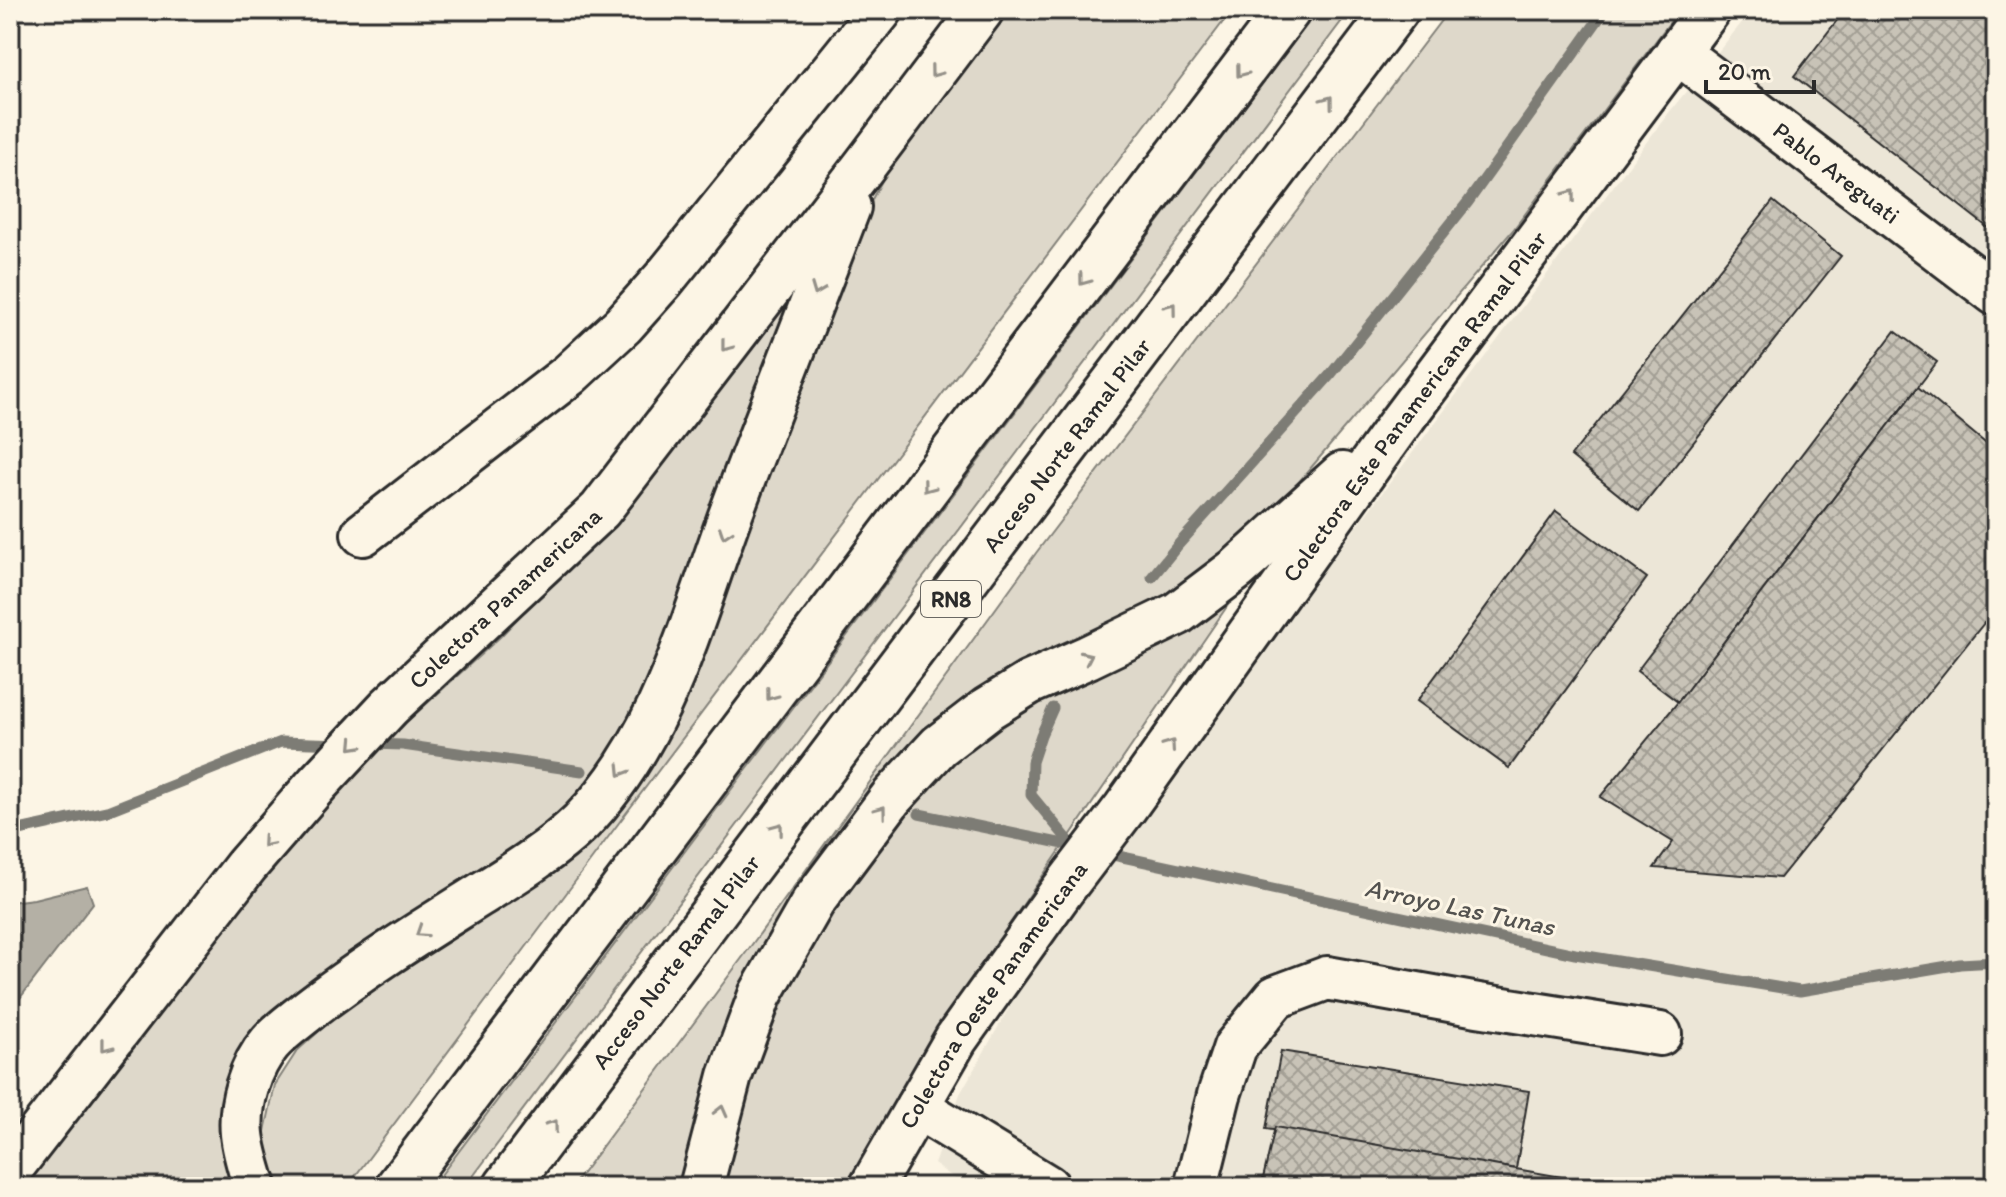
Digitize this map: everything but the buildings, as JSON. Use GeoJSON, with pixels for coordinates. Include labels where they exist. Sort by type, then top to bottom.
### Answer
{"type":"FeatureCollection","features":[{"type":"Feature","properties":{"kind":"highway"},"geometry":{"type":"LineString","coordinates":[[398,1187],[1288,10]]}},
{"type":"Feature","properties":{"kind":"highway","name":"Acceso Norte Ramal Pilar"},"geometry":{"type":"LineString","coordinates":[[506,1187],[1396,10]]}},
{"type":"Feature","properties":{"kind":"street"},"geometry":{"type":"LineString","coordinates":[[363,534],[569,375],[623,325],[664,279],[881,10]]}},
{"type":"Feature","properties":{"kind":"street","name":"Colectora Panamericana"},"geometry":{"type":"LineString","coordinates":[[10,1170],[246,866],[318,783],[389,707],[600,510],[982,10]]}},
{"type":"Feature","properties":{"kind":"street","name":"Colectora Este Panamericana Ramal Pilar"},"geometry":{"type":"LineString","coordinates":[[1125,808],[1399,424],[1709,10]]}},
{"type":"Feature","properties":{"kind":"street","name":"Pablo Areguati"},"geometry":{"type":"LineString","coordinates":[[1677,52],[1996,294]]}},
{"type":"Feature","properties":{"kind":"street"},"geometry":{"type":"LineString","coordinates":[[255,1187],[242,1131],[244,1103],[252,1071],[269,1044],[344,983],[545,852],[580,822],[611,787],[638,744],[665,692],[694,623],[730,516],[865,165]]}},
{"type":"Feature","properties":{"kind":"street"},"geometry":{"type":"LineString","coordinates":[[701,1187],[730,1076],[760,995],[813,902],[891,798],[939,746],[987,709],[1029,683],[1177,614],[1238,568],[1399,424]]}},
{"type":"Feature","properties":{"kind":"street","name":"Colectora Oeste Panamericana"},"geometry":{"type":"LineString","coordinates":[[885,1181],[917,1107],[956,1039],[1125,808]]}},
{"type":"Feature","properties":{"kind":"street"},"geometry":{"type":"LineString","coordinates":[[1196,1187],[1219,1095],[1235,1047],[1276,997],[1327,978],[1660,1034]]}},
{"type":"Feature","properties":{"kind":"street"},"geometry":{"type":"LineString","coordinates":[[917,1107],[1048,1187]]}},
{"type":"Feature","properties":{"kind":"shaded area"},"geometry":{"type":"Polygon","coordinates":[[[1008,10],[1232,10],[347,1187],[281,1187],[265,1154],[265,1131],[275,1085],[297,1051],[336,1016],[577,847],[834,294],[870,203],[899,149],[1008,10]]]}},
{"type":"Feature","properties":{"kind":"shaded area"},"geometry":{"type":"Polygon","coordinates":[[[1318,10],[1350,10],[465,1187],[432,1187],[1318,10]]]}},
{"type":"Feature","properties":{"kind":"shaded area"},"geometry":{"type":"Polygon","coordinates":[[[1449,10],[1679,10],[1513,230],[1292,490],[1204,576],[1059,652],[993,680],[944,719],[839,841],[686,1187],[572,1187],[1036,553],[1449,10]]]}},
{"type":"Feature","properties":{"kind":"shaded area"},"geometry":{"type":"Polygon","coordinates":[[[1752,10],[1996,10],[1996,1187],[967,1187],[934,1164],[960,1094],[1025,980],[1132,825],[1667,115],[1752,10]]]}},
{"type":"Feature","properties":{"kind":"shaded area"},"geometry":{"type":"Polygon","coordinates":[[[796,292],[754,387],[657,675],[583,802],[274,1022],[241,1187],[19,1187],[152,1007],[366,759],[501,636],[649,479],[770,312],[796,292]]]}},
{"type":"Feature","properties":{"kind":"shaded area"},"geometry":{"type":"Polygon","coordinates":[[[1228,605],[942,1023],[848,1187],[722,1187],[755,1069],[792,980],[842,894],[915,794],[949,759],[1035,699],[1158,644],[1228,605]]]}},
{"type":"Feature","properties":{"kind":"shaded area"},"geometry":{"type":"Polygon","coordinates":[[[87,886],[93,903],[10,1011],[10,902],[87,886]]]}},
{"type":"Feature","properties":{"kind":"waterway"},"geometry":{"type":"LineString","coordinates":[[1152,577],[1331,374],[1468,202],[1605,10]]}},
{"type":"Feature","properties":{"kind":"waterway"},"geometry":{"type":"LineString","coordinates":[[1053,708],[1032,762],[1031,795],[1073,846]]}},
{"type":"Feature","properties":{"kind":"waterway"},"geometry":{"type":"LineString","coordinates":[[10,832],[107,811],[281,742],[342,744]]}},
{"type":"Feature","properties":{"kind":"waterway"},"geometry":{"type":"LineString","coordinates":[[371,744],[403,745],[582,771]]}},
{"type":"Feature","properties":{"kind":"waterway","name":"Arroyo Las Tunas"},"geometry":{"type":"LineString","coordinates":[[919,814],[1083,848]]}},
{"type":"Feature","properties":{"kind":"waterway","name":"Arroyo Las Tunas"},"geometry":{"type":"LineString","coordinates":[[1104,853],[1575,954],[1800,991],[1960,964],[1996,962]]}}]}
